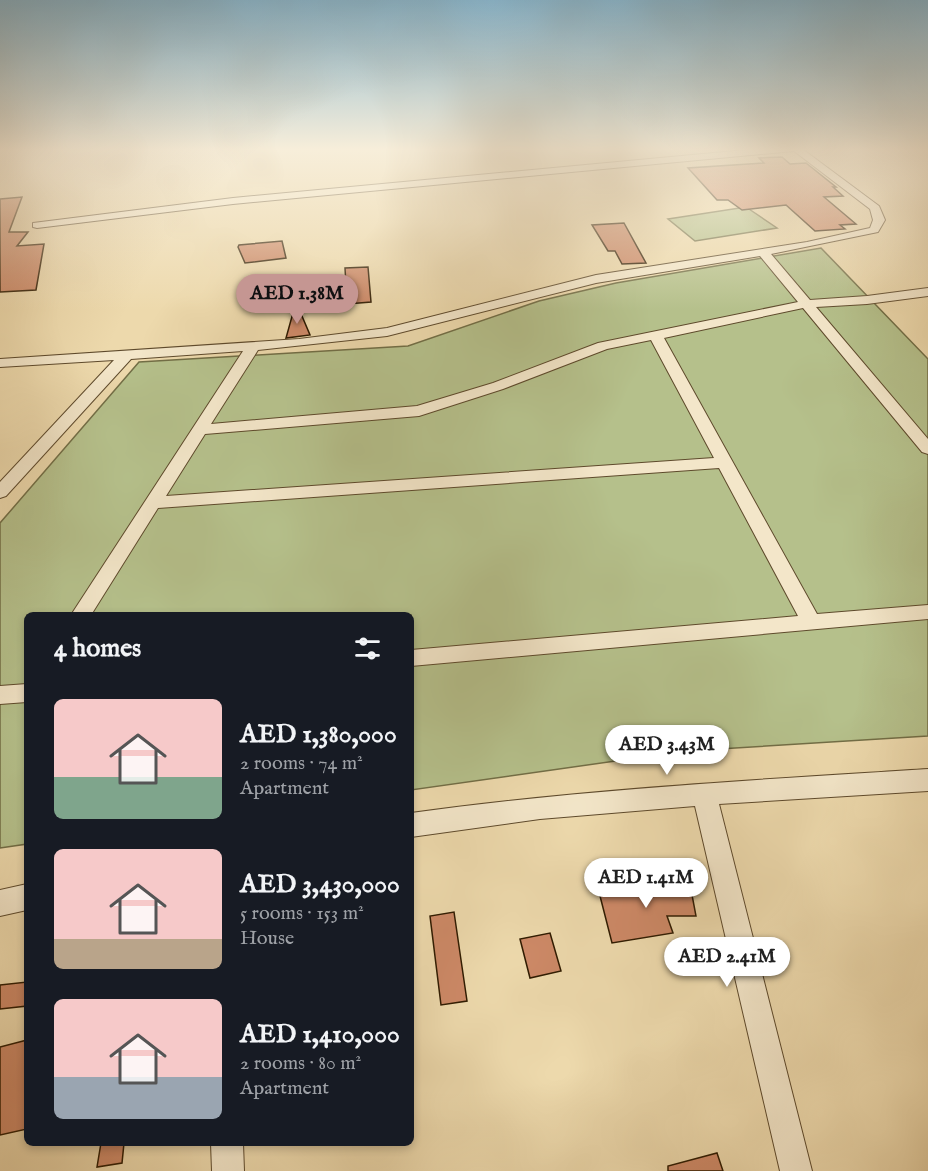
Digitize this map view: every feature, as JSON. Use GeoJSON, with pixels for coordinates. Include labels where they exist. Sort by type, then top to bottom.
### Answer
{"type":"FeatureCollection","features":[{"type":"Feature","properties":{"kind":"street"},"geometry":{"type":"LineString","coordinates":[[37,225],[223,203]]}},
{"type":"Feature","properties":{"kind":"street"},"geometry":{"type":"LineString","coordinates":[[0,363],[299,343],[387,332],[596,279],[763,252],[874,230],[879,220],[875,208],[869,203]]}},
{"type":"Feature","properties":{"kind":"street"},"geometry":{"type":"LineString","coordinates":[[763,252],[928,449]]}},
{"type":"Feature","properties":{"kind":"street"},"geometry":{"type":"LineString","coordinates":[[199,430],[419,411],[498,386],[603,346],[806,304],[867,300],[928,292]]}},
{"type":"Feature","properties":{"kind":"street"},"geometry":{"type":"LineString","coordinates":[[656,336],[811,621]]}},
{"type":"Feature","properties":{"kind":"street"},"geometry":{"type":"LineString","coordinates":[[83,612],[253,346]]}},
{"type":"Feature","properties":{"kind":"street"},"geometry":{"type":"LineString","coordinates":[[0,492],[127,354]]}},
{"type":"Feature","properties":{"kind":"street"},"geometry":{"type":"LineString","coordinates":[[152,503],[725,462]]}},
{"type":"Feature","properties":{"kind":"street"},"geometry":{"type":"LineString","coordinates":[[414,658],[928,612]]}},
{"type":"Feature","properties":{"kind":"street"},"geometry":{"type":"LineString","coordinates":[[0,695],[24,693]]}},
{"type":"Feature","properties":{"kind":"street"},"geometry":{"type":"LineString","coordinates":[[414,825],[476,815],[704,794],[928,780]]}},
{"type":"Feature","properties":{"kind":"street"},"geometry":{"type":"LineString","coordinates":[[704,794],[796,1171]]}},
{"type":"Feature","properties":{"kind":"street"},"geometry":{"type":"LineString","coordinates":[[0,903],[24,898]]}},
{"type":"Feature","properties":{"kind":"street"},"geometry":{"type":"LineString","coordinates":[[227,1146],[228,1171]]}},
{"type":"Feature","properties":{"kind":"green space"},"geometry":{"type":"Polygon","coordinates":[[[746,207],[777,228],[695,241],[668,219],[746,207]]]}},
{"type":"Feature","properties":{"kind":"green space"},"geometry":{"type":"Polygon","coordinates":[[[821,248],[928,359],[928,736],[686,751],[414,790],[414,612],[24,612],[24,844],[0,848],[0,523],[139,362],[408,346],[539,301],[616,283],[821,248]]]}},
{"type":"Feature","properties":{"kind":"building"},"geometry":{"type":"Polygon","coordinates":[[[0,203],[20,203],[9,232],[28,232],[17,246],[44,244],[36,290],[0,292],[0,203]]]}},
{"type":"Feature","properties":{"kind":"building"},"geometry":{"type":"Polygon","coordinates":[[[732,203],[831,203],[856,224],[840,225],[845,229],[815,231],[786,205],[742,210],[732,203]]]}},
{"type":"Feature","properties":{"kind":"building"},"geometry":{"type":"Polygon","coordinates":[[[624,223],[646,263],[622,264],[615,251],[608,251],[592,225],[624,223]]]}},
{"type":"Feature","properties":{"kind":"building"},"geometry":{"type":"Polygon","coordinates":[[[282,241],[286,258],[245,263],[238,247],[239,245],[282,241]]]}},
{"type":"Feature","properties":{"kind":"building"},"geometry":{"type":"Polygon","coordinates":[[[368,267],[371,302],[347,304],[345,268],[368,267]]]}},
{"type":"Feature","properties":{"kind":"building"},"geometry":{"type":"Polygon","coordinates":[[[296,302],[310,335],[286,338],[296,302]]]}},
{"type":"Feature","properties":{"kind":"building"},"geometry":{"type":"Polygon","coordinates":[[[689,879],[696,916],[667,916],[673,933],[612,943],[599,892],[689,879]]]}},
{"type":"Feature","properties":{"kind":"building"},"geometry":{"type":"Polygon","coordinates":[[[454,912],[467,1001],[441,1005],[430,916],[454,912]]]}},
{"type":"Feature","properties":{"kind":"building"},"geometry":{"type":"Polygon","coordinates":[[[550,933],[561,971],[530,978],[520,939],[550,933]]]}},
{"type":"Feature","properties":{"kind":"building"},"geometry":{"type":"Polygon","coordinates":[[[24,982],[24,1006],[0,1009],[0,985],[24,982]]]}},
{"type":"Feature","properties":{"kind":"building"},"geometry":{"type":"Polygon","coordinates":[[[24,1041],[24,1130],[0,1135],[0,1047],[24,1041]]]}},
{"type":"Feature","properties":{"kind":"building"},"geometry":{"type":"Polygon","coordinates":[[[100,1146],[124,1146],[122,1163],[97,1167],[100,1146]]]}},
{"type":"Feature","properties":{"kind":"building"},"geometry":{"type":"Polygon","coordinates":[[[717,1153],[723,1171],[668,1171],[668,1166],[717,1153]]]}}]}
